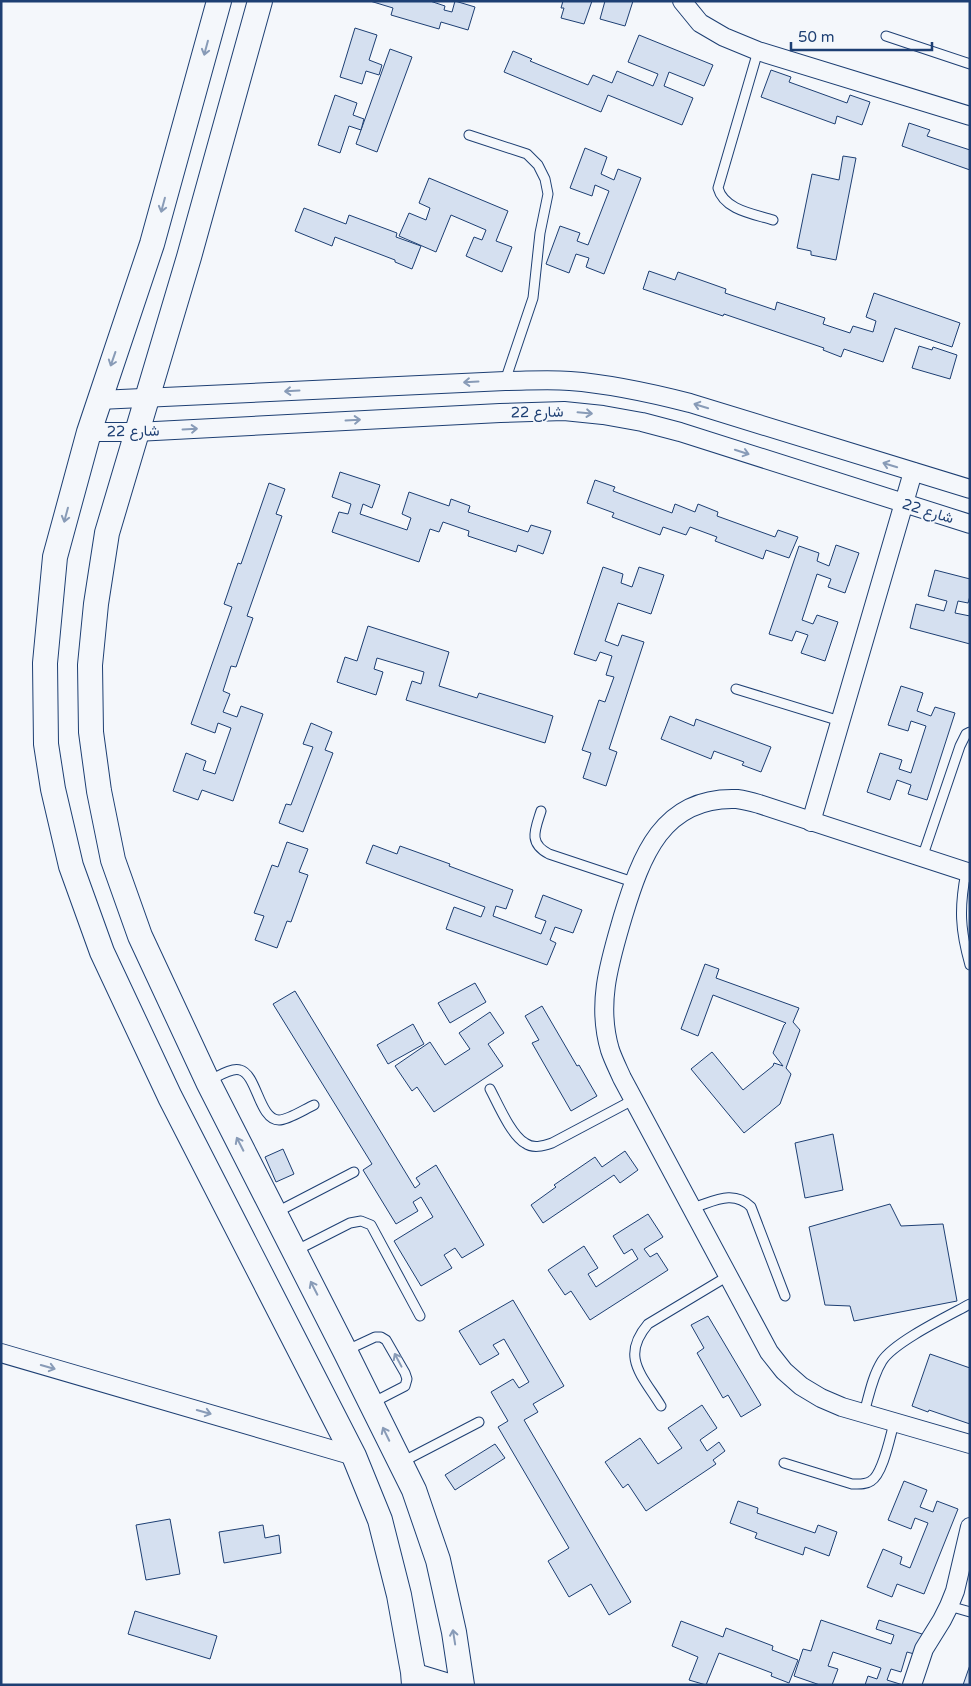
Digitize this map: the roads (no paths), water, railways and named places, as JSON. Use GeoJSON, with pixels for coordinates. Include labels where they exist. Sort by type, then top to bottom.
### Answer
{"type":"FeatureCollection","features":[{"type":"Feature","properties":{"kind":"street"},"geometry":{"type":"LineString","coordinates":[[220,1],[152,244],[89,432],[55,557],[45,663],[46,744],[53,789],[71,866],[102,952],[170,1097],[354,1456],[380,1520],[399,1595],[413,1678],[456,1685]]}},
{"type":"Feature","properties":{"kind":"street"},"geometry":{"type":"LineString","coordinates":[[260,1],[189,257],[107,533],[96,604],[90,665],[91,732],[99,791],[113,860],[140,936],[208,1082],[372,1403],[414,1490],[438,1560],[454,1632],[462,1685]]}},
{"type":"Feature","properties":{"kind":"street"},"geometry":{"type":"LineString","coordinates":[[682,1],[700,23],[724,37],[758,51],[970,116]]}},
{"type":"Feature","properties":{"kind":"street","name":"شارع 22"},"geometry":{"type":"LineString","coordinates":[[99,400],[505,381],[568,381],[609,385],[650,392],[690,403],[970,489]]}},
{"type":"Feature","properties":{"kind":"street","name":"شارع 22"},"geometry":{"type":"LineString","coordinates":[[89,432],[136,432],[500,413],[574,412],[603,415],[642,422],[680,432],[970,524]]}},
{"type":"Feature","properties":{"kind":"street"},"geometry":{"type":"LineString","coordinates":[[811,822],[913,472]]}},
{"type":"Feature","properties":{"kind":"street"},"geometry":{"type":"LineString","coordinates":[[968,872],[759,804],[738,799],[716,800],[694,806],[675,817],[656,835],[644,856],[633,882],[611,960],[605,989],[604,1020],[610,1050],[622,1078],[769,1352],[784,1371],[801,1386],[821,1398],[842,1407],[970,1444]]}},
{"type":"Feature","properties":{"kind":"street"},"geometry":{"type":"LineString","coordinates":[[1,1353],[354,1456]]}},
{"type":"Feature","properties":{"kind":"street"},"geometry":{"type":"LineString","coordinates":[[912,1685],[924,1649],[942,1620],[955,1591],[970,1527]]}},
{"type":"Feature","properties":{"kind":"lane"},"geometry":{"type":"LineString","coordinates":[[886,36],[970,64]]}},
{"type":"Feature","properties":{"kind":"lane"},"geometry":{"type":"LineString","coordinates":[[758,51],[718,188],[723,200],[733,207],[773,220]]}},
{"type":"Feature","properties":{"kind":"lane"},"geometry":{"type":"LineString","coordinates":[[469,135],[527,154],[538,165],[545,179],[548,194],[540,233],[533,298],[505,381]]}},
{"type":"Feature","properties":{"kind":"lane"},"geometry":{"type":"LineString","coordinates":[[736,689],[840,721]]}},
{"type":"Feature","properties":{"kind":"lane"},"geometry":{"type":"LineString","coordinates":[[922,858],[960,746],[966,734],[970,732]]}},
{"type":"Feature","properties":{"kind":"lane"},"geometry":{"type":"LineString","coordinates":[[540,811],[534,833],[536,842],[541,850],[633,882]]}},
{"type":"Feature","properties":{"kind":"lane"},"geometry":{"type":"LineString","coordinates":[[968,872],[961,897],[961,922],[970,965]]}},
{"type":"Feature","properties":{"kind":"lane"},"geometry":{"type":"LineString","coordinates":[[208,1082],[232,1070],[239,1069],[246,1073],[271,1118],[278,1120],[314,1105]]}},
{"type":"Feature","properties":{"kind":"lane"},"geometry":{"type":"LineString","coordinates":[[490,1090],[515,1134],[525,1144],[539,1147],[552,1144],[634,1100]]}},
{"type":"Feature","properties":{"kind":"lane"},"geometry":{"type":"LineString","coordinates":[[275,1213],[354,1172]]}},
{"type":"Feature","properties":{"kind":"lane"},"geometry":{"type":"LineString","coordinates":[[692,1208],[728,1197],[745,1201],[751,1207],[785,1296]]}},
{"type":"Feature","properties":{"kind":"lane"},"geometry":{"type":"LineString","coordinates":[[294,1251],[350,1222],[361,1221],[371,1225],[420,1316]]}},
{"type":"Feature","properties":{"kind":"lane"},"geometry":{"type":"LineString","coordinates":[[661,1406],[634,1362],[634,1348],[639,1334],[648,1324],[728,1276]]}},
{"type":"Feature","properties":{"kind":"lane"},"geometry":{"type":"LineString","coordinates":[[864,1413],[882,1361],[896,1346],[970,1304]]}},
{"type":"Feature","properties":{"kind":"lane"},"geometry":{"type":"LineString","coordinates":[[345,1351],[375,1337],[381,1337],[390,1344],[405,1373],[407,1379],[405,1386],[372,1403]]}},
{"type":"Feature","properties":{"kind":"lane"},"geometry":{"type":"LineString","coordinates":[[400,1463],[479,1422]]}},
{"type":"Feature","properties":{"kind":"lane"},"geometry":{"type":"LineString","coordinates":[[784,1463],[852,1484],[863,1485],[872,1480],[879,1472],[894,1423]]}},
{"type":"Feature","properties":{"kind":"lane"},"geometry":{"type":"LineString","coordinates":[[949,1606],[970,1612]]}}]}
